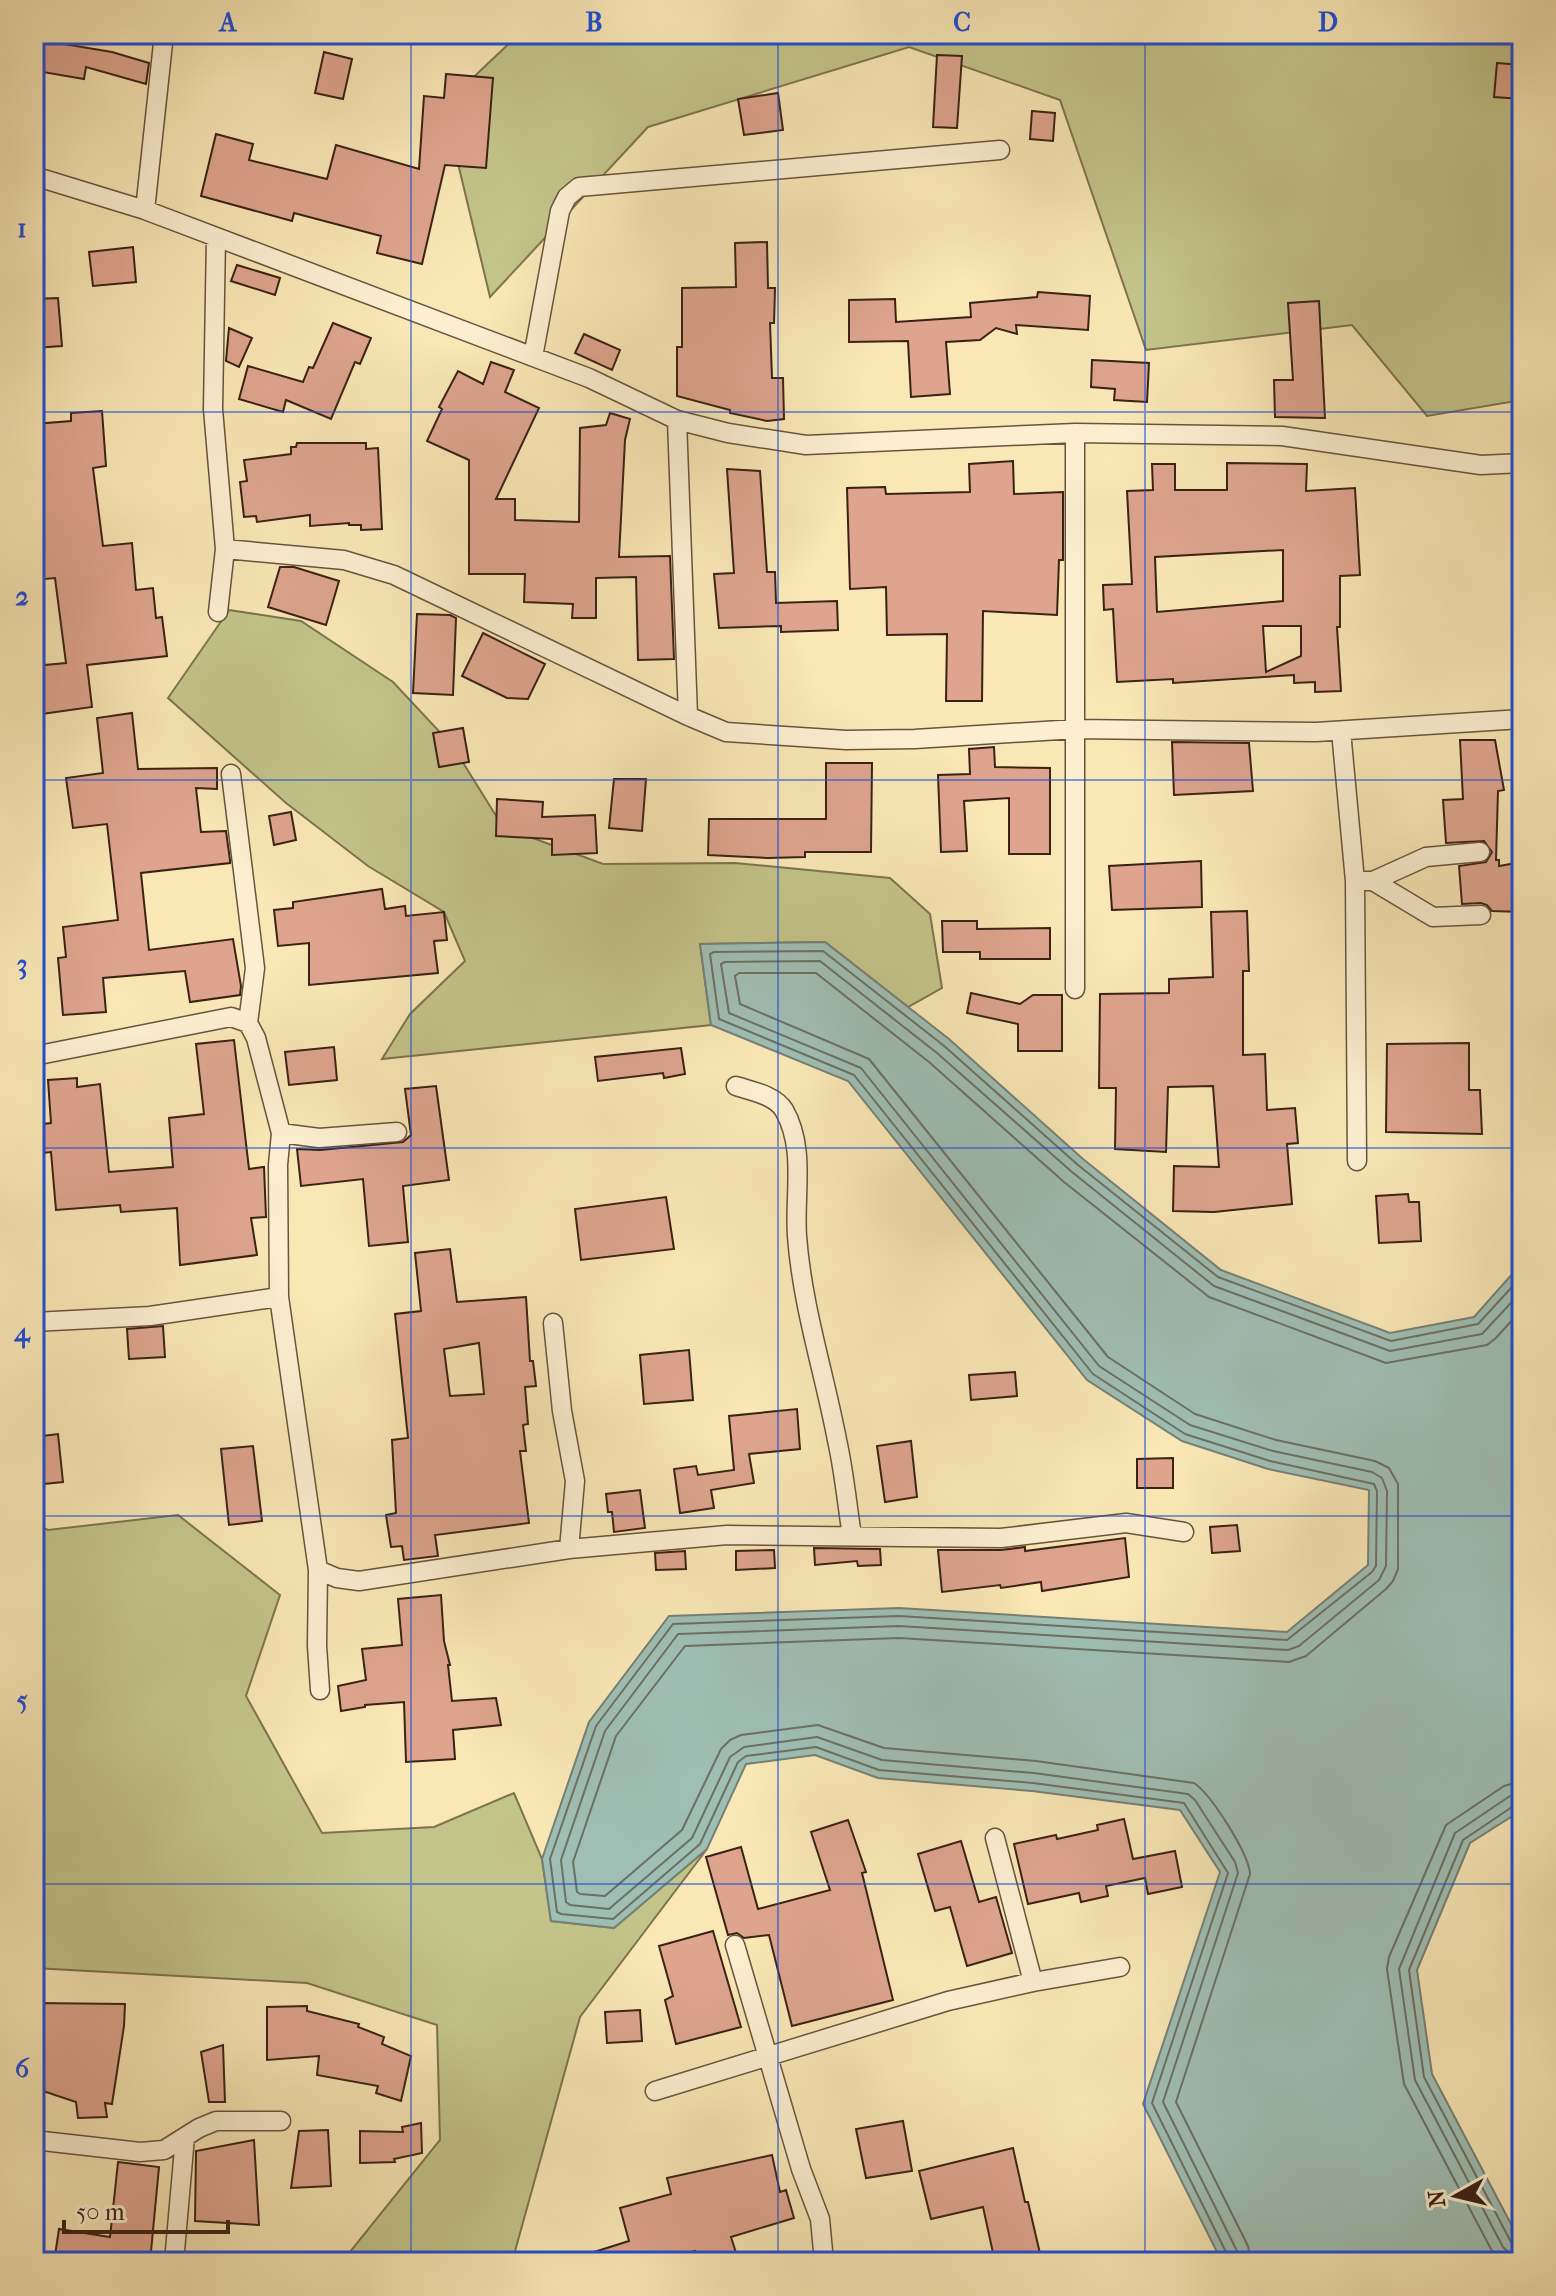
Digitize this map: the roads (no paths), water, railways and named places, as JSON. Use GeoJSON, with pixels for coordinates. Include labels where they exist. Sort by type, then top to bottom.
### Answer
{"type":"FeatureCollection","features":[{"type":"Feature","properties":{"kind":"street"},"geometry":{"type":"LineString","coordinates":[[145,210],[164,34]]}},
{"type":"Feature","properties":{"kind":"street"},"geometry":{"type":"LineString","coordinates":[[533,357],[560,211],[567,197],[579,187],[1000,150]]}},
{"type":"Feature","properties":{"kind":"street"},"geometry":{"type":"LineString","coordinates":[[34,176],[145,210],[589,378],[677,420],[728,433],[806,445],[1075,433],[1282,436],[1481,465],[1522,463]]}},
{"type":"Feature","properties":{"kind":"street"},"geometry":{"type":"LineString","coordinates":[[216,237],[213,409],[225,549],[218,612]]}},
{"type":"Feature","properties":{"kind":"street"},"geometry":{"type":"LineString","coordinates":[[677,420],[688,716]]}},
{"type":"Feature","properties":{"kind":"street"},"geometry":{"type":"LineString","coordinates":[[1075,433],[1075,989]]}},
{"type":"Feature","properties":{"kind":"street"},"geometry":{"type":"LineString","coordinates":[[225,549],[344,560],[394,575],[726,732],[846,740],[915,739],[1076,729],[1341,731],[1522,719]]}},
{"type":"Feature","properties":{"kind":"street"},"geometry":{"type":"LineString","coordinates":[[1341,731],[1364,881],[1357,1161]]}},
{"type":"Feature","properties":{"kind":"street"},"geometry":{"type":"LineString","coordinates":[[231,774],[255,968],[248,1023],[256,1038],[281,1133],[278,1165],[279,1297],[318,1570],[320,1690]]}},
{"type":"Feature","properties":{"kind":"street"},"geometry":{"type":"LineString","coordinates":[[1364,881],[1426,857],[1480,852]]}},
{"type":"Feature","properties":{"kind":"street"},"geometry":{"type":"LineString","coordinates":[[1364,881],[1433,917],[1481,915]]}},
{"type":"Feature","properties":{"kind":"street"},"geometry":{"type":"LineString","coordinates":[[34,1056],[231,1017],[248,1023]]}},
{"type":"Feature","properties":{"kind":"street"},"geometry":{"type":"LineString","coordinates":[[736,1086],[768,1096],[782,1107],[792,1129],[798,1176],[799,1250],[809,1322],[837,1441],[852,1536]]}},
{"type":"Feature","properties":{"kind":"street"},"geometry":{"type":"LineString","coordinates":[[281,1133],[319,1138],[397,1132]]}},
{"type":"Feature","properties":{"kind":"street"},"geometry":{"type":"LineString","coordinates":[[34,1322],[150,1316],[279,1297]]}},
{"type":"Feature","properties":{"kind":"street"},"geometry":{"type":"LineString","coordinates":[[553,1323],[562,1411],[575,1481],[569,1549]]}},
{"type":"Feature","properties":{"kind":"street"},"geometry":{"type":"LineString","coordinates":[[318,1570],[337,1578],[359,1581],[569,1549],[727,1535],[1001,1538],[1126,1523],[1184,1532]]}},
{"type":"Feature","properties":{"kind":"street"},"geometry":{"type":"LineString","coordinates":[[995,1838],[1033,1982]]}},
{"type":"Feature","properties":{"kind":"street"},"geometry":{"type":"LineString","coordinates":[[735,1945],[801,2169],[820,2219],[824,2262]]}},
{"type":"Feature","properties":{"kind":"street"},"geometry":{"type":"LineString","coordinates":[[655,2091],[948,2001],[1120,1967]]}},
{"type":"Feature","properties":{"kind":"street"},"geometry":{"type":"LineString","coordinates":[[34,2140],[140,2152],[164,2150],[216,2121],[281,2121]]}},
{"type":"Feature","properties":{"kind":"street"},"geometry":{"type":"LineString","coordinates":[[174,2262],[185,2137]]}},
{"type":"Feature","properties":{"kind":"water"},"geometry":{"type":"Polygon","coordinates":[[[825,942],[949,1039],[1083,1159],[1221,1270],[1390,1333],[1474,1317],[1522,1263],[1522,1810],[1470,1843],[1417,1970],[1432,2074],[1522,2245],[1522,2262],[1222,2262],[1143,2104],[1220,1872],[1180,1810],[1032,1791],[878,1778],[815,1755],[746,1764],[707,1849],[614,1928],[551,1921],[542,1859],[589,1722],[669,1616],[899,1608],[1287,1632],[1368,1565],[1369,1490],[1268,1469],[1182,1441],[1087,1380],[848,1081],[711,1025],[700,944],[825,942]]]}}]}
